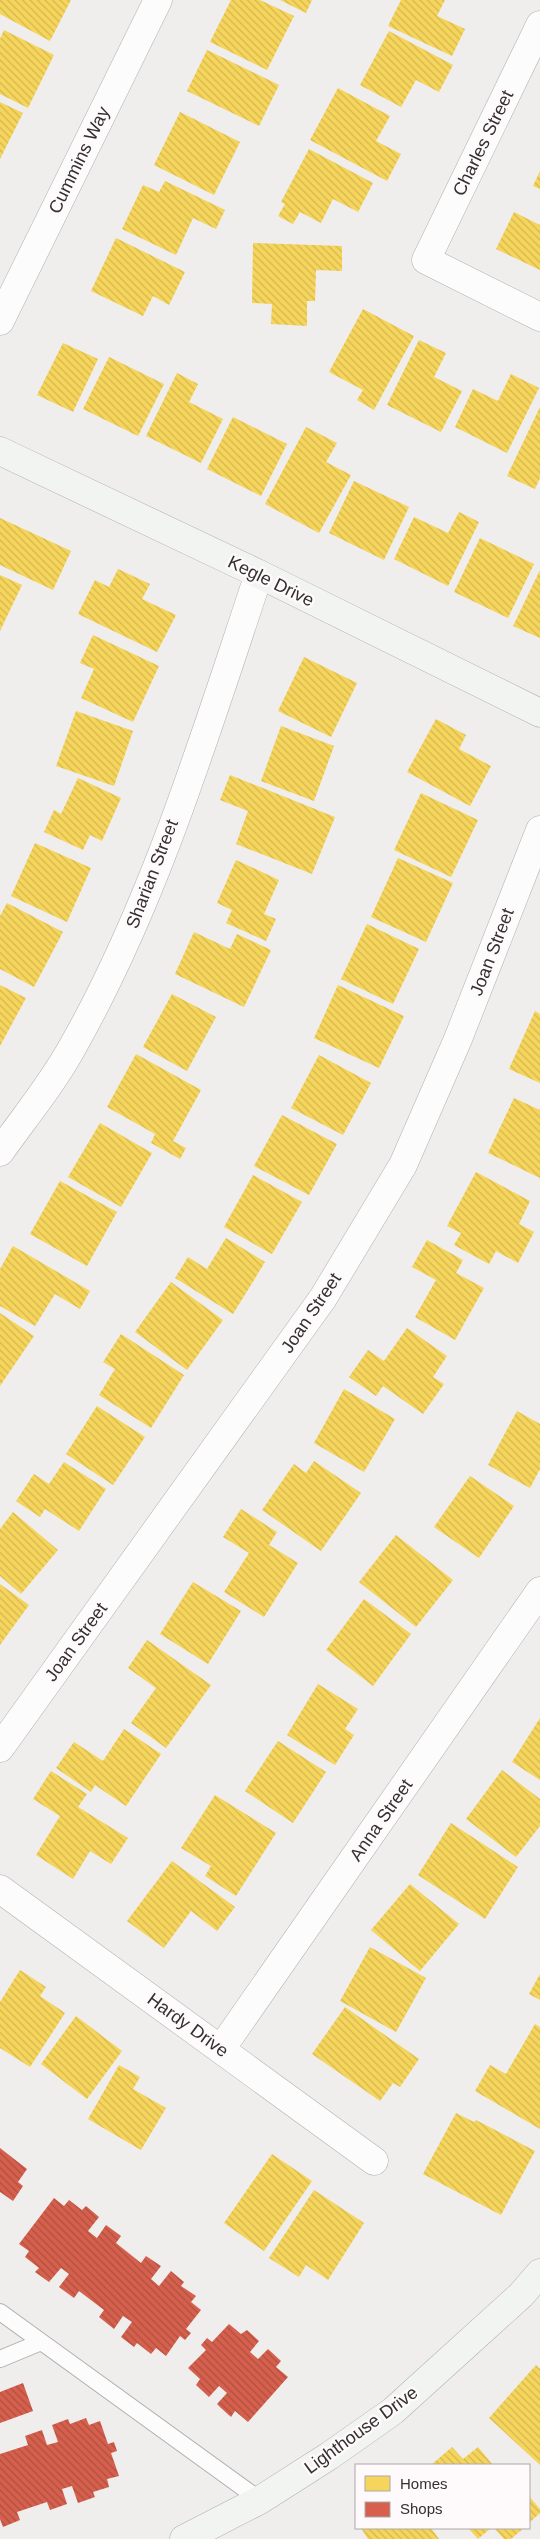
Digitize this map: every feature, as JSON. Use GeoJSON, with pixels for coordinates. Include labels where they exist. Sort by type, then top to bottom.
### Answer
{"type":"FeatureCollection","features":[{"type":"Feature","properties":{"kind":"street","name":"Cummins Way"},"geometry":{"type":"LineString","coordinates":[[0,320],[158,0]]}},
{"type":"Feature","properties":{"kind":"street","name":"Charles Street"},"geometry":{"type":"LineString","coordinates":[[540,25],[426,260],[540,317]]}},
{"type":"Feature","properties":{"kind":"street","name":"Kegle Drive"},"geometry":{"type":"LineString","coordinates":[[0,451],[259,574],[540,713]]}},
{"type":"Feature","properties":{"kind":"street","name":"Sharian Street"},"geometry":{"type":"LineString","coordinates":[[0,1152],[73,1048],[132,929],[202,748],[259,574]]}},
{"type":"Feature","properties":{"kind":"street","name":"Joan Street"},"geometry":{"type":"LineString","coordinates":[[0,1748],[324,1298],[398,1173],[458,1039],[540,830]]}},
{"type":"Feature","properties":{"kind":"street","name":"Anna Street"},"geometry":{"type":"LineString","coordinates":[[221,2049],[540,1591]]}},
{"type":"Feature","properties":{"kind":"street","name":"Hardy Drive"},"geometry":{"type":"LineString","coordinates":[[0,1889],[374,2161]]}},
{"type":"Feature","properties":{"kind":"street","name":"Lighthouse Drive"},"geometry":{"type":"LineString","coordinates":[[184,2539],[260,2500],[329,2456],[393,2411],[521,2295],[540,2272]]}},
{"type":"Feature","properties":{"kind":"lane"},"geometry":{"type":"LineString","coordinates":[[0,2312],[260,2500]]}},
{"type":"Feature","properties":{"kind":"lane"},"geometry":{"type":"LineString","coordinates":[[0,2359],[41,2342]]}},
{"type":"Feature","properties":{"kind":"building: Homes"},"geometry":{"type":"Polygon","coordinates":[[[0,0],[71,0],[50,41],[0,14],[0,0]]]}},
{"type":"Feature","properties":{"kind":"building: Homes"},"geometry":{"type":"Polygon","coordinates":[[[231,0],[260,0],[294,16],[267,70],[210,42],[231,0]]]}},
{"type":"Feature","properties":{"kind":"building: Homes"},"geometry":{"type":"Polygon","coordinates":[[[280,0],[312,0],[306,13],[280,0]]]}},
{"type":"Feature","properties":{"kind":"building: Homes"},"geometry":{"type":"Polygon","coordinates":[[[401,0],[445,0],[437,16],[465,29],[452,56],[388,26],[401,0]]]}},
{"type":"Feature","properties":{"kind":"building: Homes"},"geometry":{"type":"Polygon","coordinates":[[[4,30],[54,55],[28,108],[0,94],[0,39],[4,30]]]}},
{"type":"Feature","properties":{"kind":"building: Homes"},"geometry":{"type":"Polygon","coordinates":[[[389,31],[453,65],[439,92],[416,80],[401,107],[360,85],[389,31]]]}},
{"type":"Feature","properties":{"kind":"building: Homes"},"geometry":{"type":"Polygon","coordinates":[[[207,50],[279,85],[259,126],[187,91],[207,50]]]}},
{"type":"Feature","properties":{"kind":"building: Homes"},"geometry":{"type":"Polygon","coordinates":[[[338,88],[390,116],[376,141],[401,154],[387,181],[310,140],[338,88]]]}},
{"type":"Feature","properties":{"kind":"building: Homes"},"geometry":{"type":"Polygon","coordinates":[[[0,102],[23,113],[0,159],[0,102]]]}},
{"type":"Feature","properties":{"kind":"building: Homes"},"geometry":{"type":"Polygon","coordinates":[[[180,112],[240,142],[214,195],[154,165],[180,112]]]}},
{"type":"Feature","properties":{"kind":"building: Homes"},"geometry":{"type":"Polygon","coordinates":[[[309,149],[373,183],[358,212],[333,199],[321,223],[300,212],[293,224],[278,216],[285,204],[281,202],[309,149]]]}},
{"type":"Feature","properties":{"kind":"building: Homes"},"geometry":{"type":"Polygon","coordinates":[[[540,171],[540,189],[533,186],[540,171]]]}},
{"type":"Feature","properties":{"kind":"building: Homes"},"geometry":{"type":"Polygon","coordinates":[[[165,181],[225,210],[216,229],[193,218],[176,255],[122,229],[143,185],[159,192],[165,181]]]}},
{"type":"Feature","properties":{"kind":"building: Homes"},"geometry":{"type":"Polygon","coordinates":[[[514,212],[540,225],[540,270],[496,249],[514,212]]]}},
{"type":"Feature","properties":{"kind":"building: Homes"},"geometry":{"type":"Polygon","coordinates":[[[116,238],[185,272],[169,305],[153,296],[143,316],[91,291],[116,238]]]}},
{"type":"Feature","properties":{"kind":"building: Homes"},"geometry":{"type":"Polygon","coordinates":[[[253,243],[342,246],[342,271],[316,270],[315,301],[307,301],[307,326],[271,324],[272,304],[252,303],[253,243]]]}},
{"type":"Feature","properties":{"kind":"building: Homes"},"geometry":{"type":"Polygon","coordinates":[[[363,309],[414,336],[374,410],[357,400],[363,390],[329,372],[363,309]]]}},
{"type":"Feature","properties":{"kind":"building: Homes"},"geometry":{"type":"Polygon","coordinates":[[[419,340],[446,353],[434,377],[462,391],[441,432],[387,405],[419,340]]]}},
{"type":"Feature","properties":{"kind":"building: Homes"},"geometry":{"type":"Polygon","coordinates":[[[63,343],[98,359],[73,412],[37,395],[63,343]]]}},
{"type":"Feature","properties":{"kind":"building: Homes"},"geometry":{"type":"Polygon","coordinates":[[[109,357],[164,384],[138,436],[83,409],[109,357]]]}},
{"type":"Feature","properties":{"kind":"building: Homes"},"geometry":{"type":"Polygon","coordinates":[[[177,373],[198,384],[189,402],[223,419],[201,463],[146,436],[177,373]]]}},
{"type":"Feature","properties":{"kind":"building: Homes"},"geometry":{"type":"Polygon","coordinates":[[[511,374],[539,388],[507,453],[455,427],[473,389],[498,401],[511,374]]]}},
{"type":"Feature","properties":{"kind":"building: Homes"},"geometry":{"type":"Polygon","coordinates":[[[540,407],[540,478],[535,489],[507,476],[540,407]]]}},
{"type":"Feature","properties":{"kind":"building: Homes"},"geometry":{"type":"Polygon","coordinates":[[[233,417],[287,444],[261,496],[207,469],[233,417]]]}},
{"type":"Feature","properties":{"kind":"building: Homes"},"geometry":{"type":"Polygon","coordinates":[[[306,427],[337,443],[326,462],[351,475],[319,533],[265,504],[306,427]]]}},
{"type":"Feature","properties":{"kind":"building: Homes"},"geometry":{"type":"Polygon","coordinates":[[[354,481],[409,507],[384,560],[329,533],[354,481]]]}},
{"type":"Feature","properties":{"kind":"building: Homes"},"geometry":{"type":"Polygon","coordinates":[[[459,512],[479,522],[448,586],[394,559],[414,517],[448,533],[459,512]]]}},
{"type":"Feature","properties":{"kind":"building: Homes"},"geometry":{"type":"Polygon","coordinates":[[[0,518],[71,551],[53,590],[0,565],[0,518]]]}},
{"type":"Feature","properties":{"kind":"building: Homes"},"geometry":{"type":"Polygon","coordinates":[[[480,538],[534,564],[508,618],[454,592],[480,538]]]}},
{"type":"Feature","properties":{"kind":"building: Homes"},"geometry":{"type":"Polygon","coordinates":[[[118,569],[150,584],[142,599],[176,615],[157,652],[78,614],[95,580],[109,587],[118,569]]]}},
{"type":"Feature","properties":{"kind":"building: Homes"},"geometry":{"type":"Polygon","coordinates":[[[540,570],[540,638],[513,626],[540,570]]]}},
{"type":"Feature","properties":{"kind":"building: Homes"},"geometry":{"type":"Polygon","coordinates":[[[0,575],[22,585],[0,631],[0,575]]]}},
{"type":"Feature","properties":{"kind":"building: Homes"},"geometry":{"type":"Polygon","coordinates":[[[93,635],[159,666],[133,722],[81,698],[94,669],[80,663],[93,635]]]}},
{"type":"Feature","properties":{"kind":"building: Homes"},"geometry":{"type":"Polygon","coordinates":[[[304,657],[357,683],[331,737],[278,711],[304,657]]]}},
{"type":"Feature","properties":{"kind":"building: Homes"},"geometry":{"type":"Polygon","coordinates":[[[76,711],[133,731],[114,786],[56,766],[76,711]]]}},
{"type":"Feature","properties":{"kind":"building: Homes"},"geometry":{"type":"Polygon","coordinates":[[[436,719],[466,735],[459,749],[491,766],[470,806],[407,772],[436,719]]]}},
{"type":"Feature","properties":{"kind":"building: Homes"},"geometry":{"type":"Polygon","coordinates":[[[281,726],[334,746],[314,801],[261,781],[281,726]]]}},
{"type":"Feature","properties":{"kind":"building: Homes"},"geometry":{"type":"Polygon","coordinates":[[[230,775],[335,817],[312,874],[236,844],[248,811],[220,800],[230,775]]]}},
{"type":"Feature","properties":{"kind":"building: Homes"},"geometry":{"type":"Polygon","coordinates":[[[78,778],[121,798],[102,841],[90,835],[83,850],[44,832],[54,810],[61,814],[78,778]]]}},
{"type":"Feature","properties":{"kind":"building: Homes"},"geometry":{"type":"Polygon","coordinates":[[[421,793],[478,820],[451,877],[394,850],[421,793]]]}},
{"type":"Feature","properties":{"kind":"building: Homes"},"geometry":{"type":"Polygon","coordinates":[[[35,843],[91,868],[67,922],[11,896],[35,843]]]}},
{"type":"Feature","properties":{"kind":"building: Homes"},"geometry":{"type":"Polygon","coordinates":[[[398,858],[453,883],[426,942],[371,917],[398,858]]]}},
{"type":"Feature","properties":{"kind":"building: Homes"},"geometry":{"type":"Polygon","coordinates":[[[236,860],[279,880],[264,914],[276,919],[266,941],[226,923],[232,910],[217,903],[236,860]]]}},
{"type":"Feature","properties":{"kind":"building: Homes"},"geometry":{"type":"Polygon","coordinates":[[[7,903],[63,932],[34,987],[0,969],[0,916],[7,903]]]}},
{"type":"Feature","properties":{"kind":"building: Homes"},"geometry":{"type":"Polygon","coordinates":[[[367,924],[419,949],[393,1004],[341,979],[367,924]]]}},
{"type":"Feature","properties":{"kind":"building: Homes"},"geometry":{"type":"Polygon","coordinates":[[[194,932],[230,949],[237,934],[271,950],[244,1007],[175,974],[194,932]]]}},
{"type":"Feature","properties":{"kind":"building: Homes"},"geometry":{"type":"Polygon","coordinates":[[[0,985],[26,998],[0,1046],[0,985]]]}},
{"type":"Feature","properties":{"kind":"building: Homes"},"geometry":{"type":"Polygon","coordinates":[[[338,985],[404,1016],[379,1068],[314,1038],[338,985]]]}},
{"type":"Feature","properties":{"kind":"building: Homes"},"geometry":{"type":"Polygon","coordinates":[[[172,994],[216,1017],[187,1071],[143,1047],[172,994]]]}},
{"type":"Feature","properties":{"kind":"building: Homes"},"geometry":{"type":"Polygon","coordinates":[[[535,1011],[540,1014],[540,1083],[509,1069],[535,1011]]]}},
{"type":"Feature","properties":{"kind":"building: Homes"},"geometry":{"type":"Polygon","coordinates":[[[136,1054],[201,1090],[173,1141],[186,1148],[180,1159],[151,1143],[155,1134],[107,1107],[136,1054]]]}},
{"type":"Feature","properties":{"kind":"building: Homes"},"geometry":{"type":"Polygon","coordinates":[[[319,1055],[371,1083],[343,1135],[291,1108],[319,1055]]]}},
{"type":"Feature","properties":{"kind":"building: Homes"},"geometry":{"type":"Polygon","coordinates":[[[514,1098],[540,1110],[540,1178],[488,1153],[514,1098]]]}},
{"type":"Feature","properties":{"kind":"building: Homes"},"geometry":{"type":"Polygon","coordinates":[[[282,1115],[337,1144],[309,1195],[254,1166],[282,1115]]]}},
{"type":"Feature","properties":{"kind":"building: Homes"},"geometry":{"type":"Polygon","coordinates":[[[100,1123],[152,1153],[121,1207],[68,1177],[100,1123]]]}},
{"type":"Feature","properties":{"kind":"building: Homes"},"geometry":{"type":"Polygon","coordinates":[[[476,1172],[530,1201],[519,1224],[534,1232],[518,1263],[496,1251],[489,1264],[454,1245],[461,1233],[447,1226],[476,1172]]]}},
{"type":"Feature","properties":{"kind":"building: Homes"},"geometry":{"type":"Polygon","coordinates":[[[253,1175],[302,1202],[272,1254],[224,1227],[253,1175]]]}},
{"type":"Feature","properties":{"kind":"building: Homes"},"geometry":{"type":"Polygon","coordinates":[[[60,1181],[117,1212],[87,1266],[30,1234],[60,1181]]]}},
{"type":"Feature","properties":{"kind":"building: Homes"},"geometry":{"type":"Polygon","coordinates":[[[226,1238],[265,1262],[233,1314],[175,1278],[188,1257],[207,1269],[226,1238]]]}},
{"type":"Feature","properties":{"kind":"building: Homes"},"geometry":{"type":"Polygon","coordinates":[[[427,1240],[463,1260],[456,1273],[484,1288],[455,1340],[415,1317],[436,1280],[412,1267],[427,1240]]]}},
{"type":"Feature","properties":{"kind":"building: Homes"},"geometry":{"type":"Polygon","coordinates":[[[13,1246],[90,1291],[80,1309],[55,1294],[35,1326],[0,1306],[0,1269],[13,1246]]]}},
{"type":"Feature","properties":{"kind":"building: Homes"},"geometry":{"type":"Polygon","coordinates":[[[171,1282],[223,1320],[187,1370],[135,1332],[171,1282]]]}},
{"type":"Feature","properties":{"kind":"building: Homes"},"geometry":{"type":"Polygon","coordinates":[[[0,1313],[34,1336],[0,1386],[0,1313]]]}},
{"type":"Feature","properties":{"kind":"building: Homes"},"geometry":{"type":"Polygon","coordinates":[[[407,1328],[447,1356],[433,1377],[444,1384],[423,1414],[383,1386],[376,1396],[349,1377],[368,1350],[384,1361],[407,1328]]]}},
{"type":"Feature","properties":{"kind":"building: Homes"},"geometry":{"type":"Polygon","coordinates":[[[121,1334],[184,1375],[151,1428],[99,1395],[115,1369],[103,1362],[121,1334]]]}},
{"type":"Feature","properties":{"kind":"building: Homes"},"geometry":{"type":"Polygon","coordinates":[[[344,1389],[395,1419],[364,1472],[314,1443],[344,1389]]]}},
{"type":"Feature","properties":{"kind":"building: Homes"},"geometry":{"type":"Polygon","coordinates":[[[97,1406],[145,1437],[113,1485],[66,1454],[97,1406]]]}},
{"type":"Feature","properties":{"kind":"building: Homes"},"geometry":{"type":"Polygon","coordinates":[[[517,1411],[540,1424],[540,1469],[530,1488],[488,1465],[517,1411]]]}},
{"type":"Feature","properties":{"kind":"building: Homes"},"geometry":{"type":"Polygon","coordinates":[[[314,1461],[361,1493],[321,1551],[262,1510],[294,1464],[306,1473],[314,1461]]]}},
{"type":"Feature","properties":{"kind":"building: Homes"},"geometry":{"type":"Polygon","coordinates":[[[64,1462],[106,1489],[79,1531],[45,1509],[40,1517],[16,1501],[34,1474],[49,1484],[64,1462]]]}},
{"type":"Feature","properties":{"kind":"building: Homes"},"geometry":{"type":"Polygon","coordinates":[[[470,1476],[514,1506],[479,1558],[434,1527],[470,1476]]]}},
{"type":"Feature","properties":{"kind":"building: Homes"},"geometry":{"type":"Polygon","coordinates":[[[241,1509],[277,1532],[269,1545],[298,1563],[264,1617],[224,1592],[249,1553],[223,1537],[241,1509]]]}},
{"type":"Feature","properties":{"kind":"building: Homes"},"geometry":{"type":"Polygon","coordinates":[[[13,1512],[58,1550],[21,1594],[0,1576],[0,1529],[13,1512]]]}},
{"type":"Feature","properties":{"kind":"building: Homes"},"geometry":{"type":"Polygon","coordinates":[[[396,1535],[453,1580],[416,1627],[359,1582],[396,1535]]]}},
{"type":"Feature","properties":{"kind":"building: Homes"},"geometry":{"type":"Polygon","coordinates":[[[193,1582],[241,1611],[208,1664],[160,1634],[193,1582]]]}},
{"type":"Feature","properties":{"kind":"building: Homes"},"geometry":{"type":"Polygon","coordinates":[[[0,1584],[29,1605],[0,1645],[0,1584]]]}},
{"type":"Feature","properties":{"kind":"building: Homes"},"geometry":{"type":"Polygon","coordinates":[[[364,1599],[411,1634],[373,1686],[326,1650],[364,1599]]]}},
{"type":"Feature","properties":{"kind":"building: Homes"},"geometry":{"type":"Polygon","coordinates":[[[147,1640],[211,1685],[166,1748],[131,1723],[156,1688],[128,1668],[147,1640]]]}},
{"type":"Feature","properties":{"kind":"building: Homes"},"geometry":{"type":"Polygon","coordinates":[[[318,1684],[358,1709],[345,1729],[354,1735],[335,1765],[287,1735],[318,1684]]]}},
{"type":"Feature","properties":{"kind":"building: Homes"},"geometry":{"type":"Polygon","coordinates":[[[540,1718],[540,1780],[512,1762],[540,1718]]]}},
{"type":"Feature","properties":{"kind":"building: Homes"},"geometry":{"type":"Polygon","coordinates":[[[124,1729],[161,1754],[126,1806],[95,1785],[91,1792],[56,1768],[74,1742],[103,1761],[124,1729]]]}},
{"type":"Feature","properties":{"kind":"building: Homes"},"geometry":{"type":"Polygon","coordinates":[[[278,1741],[326,1772],[293,1823],[245,1791],[278,1741]]]}},
{"type":"Feature","properties":{"kind":"building: Homes"},"geometry":{"type":"Polygon","coordinates":[[[502,1770],[540,1799],[540,1826],[516,1857],[466,1819],[502,1770]]]}},
{"type":"Feature","properties":{"kind":"building: Homes"},"geometry":{"type":"Polygon","coordinates":[[[51,1771],[87,1794],[78,1807],[128,1838],[111,1864],[90,1851],[73,1879],[36,1855],[60,1816],[33,1799],[51,1771]]]}},
{"type":"Feature","properties":{"kind":"building: Homes"},"geometry":{"type":"Polygon","coordinates":[[[215,1795],[276,1833],[236,1896],[205,1876],[211,1866],[181,1848],[215,1795]]]}},
{"type":"Feature","properties":{"kind":"building: Homes"},"geometry":{"type":"Polygon","coordinates":[[[451,1823],[518,1867],[485,1919],[418,1875],[451,1823]]]}},
{"type":"Feature","properties":{"kind":"building: Homes"},"geometry":{"type":"Polygon","coordinates":[[[172,1861],[235,1907],[217,1931],[191,1911],[164,1948],[127,1921],[172,1861]]]}},
{"type":"Feature","properties":{"kind":"building: Homes"},"geometry":{"type":"Polygon","coordinates":[[[410,1884],[459,1924],[420,1971],[371,1930],[410,1884]]]}},
{"type":"Feature","properties":{"kind":"building: Homes"},"geometry":{"type":"Polygon","coordinates":[[[370,1947],[426,1978],[396,2032],[340,2001],[370,1947]]]}},
{"type":"Feature","properties":{"kind":"building: Homes"},"geometry":{"type":"Polygon","coordinates":[[[20,1970],[46,1987],[40,1996],[65,2013],[30,2067],[0,2048],[0,2002],[20,1970]]]}},
{"type":"Feature","properties":{"kind":"building: Homes"},"geometry":{"type":"Polygon","coordinates":[[[540,1974],[540,2000],[529,1994],[540,1974]]]}},
{"type":"Feature","properties":{"kind":"building: Homes"},"geometry":{"type":"Polygon","coordinates":[[[345,2007],[419,2059],[400,2087],[393,2083],[380,2101],[312,2054],[345,2007]]]}},
{"type":"Feature","properties":{"kind":"building: Homes"},"geometry":{"type":"Polygon","coordinates":[[[76,2016],[122,2051],[87,2099],[41,2064],[76,2016]]]}},
{"type":"Feature","properties":{"kind":"building: Homes"},"geometry":{"type":"Polygon","coordinates":[[[535,2024],[540,2027],[540,2129],[475,2091],[490,2065],[506,2074],[535,2024]]]}},
{"type":"Feature","properties":{"kind":"building: Homes"},"geometry":{"type":"Polygon","coordinates":[[[119,2065],[140,2077],[133,2089],[166,2108],[141,2150],[88,2119],[119,2065]]]}},
{"type":"Feature","properties":{"kind":"building: Homes"},"geometry":{"type":"Polygon","coordinates":[[[456,2113],[474,2122],[476,2120],[535,2151],[501,2215],[423,2174],[456,2113]]]}},
{"type":"Feature","properties":{"kind":"building: Homes"},"geometry":{"type":"Polygon","coordinates":[[[272,2154],[312,2181],[264,2251],[224,2223],[272,2154]]]}},
{"type":"Feature","properties":{"kind":"building: Homes"},"geometry":{"type":"Polygon","coordinates":[[[314,2190],[364,2223],[328,2280],[306,2265],[299,2277],[269,2258],[314,2190]]]}},
{"type":"Feature","properties":{"kind":"building: Homes"},"geometry":{"type":"Polygon","coordinates":[[[536,2365],[540,2369],[540,2465],[489,2418],[536,2365]]]}},
{"type":"Feature","properties":{"kind":"building: Homes"},"geometry":{"type":"Polygon","coordinates":[[[452,2447],[463,2459],[478,2447],[492,2464],[432,2464],[452,2447]]]}},
{"type":"Feature","properties":{"kind":"building: Homes"},"geometry":{"type":"Polygon","coordinates":[[[530,2497],[540,2509],[540,2513],[530,2522],[530,2497]]]}},
{"type":"Feature","properties":{"kind":"building: Homes"},"geometry":{"type":"Polygon","coordinates":[[[362,2529],[432,2529],[439,2539],[368,2539],[362,2529]]]}},
{"type":"Feature","properties":{"kind":"building: Homes"},"geometry":{"type":"Polygon","coordinates":[[[469,2529],[490,2529],[478,2539],[469,2529]]]}},
{"type":"Feature","properties":{"kind":"building: Homes"},"geometry":{"type":"Polygon","coordinates":[[[495,2529],[523,2529],[511,2539],[504,2539],[495,2529]]]}},
{"type":"Feature","properties":{"kind":"building: Shops"},"geometry":{"type":"Polygon","coordinates":[[[0,2148],[27,2169],[18,2182],[23,2186],[13,2201],[0,2192],[0,2148]]]}},
{"type":"Feature","properties":{"kind":"building: Shops"},"geometry":{"type":"Polygon","coordinates":[[[54,2198],[64,2206],[69,2200],[82,2210],[86,2206],[99,2217],[88,2231],[97,2238],[106,2225],[121,2236],[116,2243],[141,2263],[146,2256],[161,2266],[151,2279],[159,2286],[171,2271],[184,2282],[181,2286],[196,2296],[191,2302],[201,2310],[186,2329],[191,2333],[185,2340],[180,2336],[166,2356],[156,2348],[151,2354],[137,2343],[134,2347],[121,2337],[132,2322],[123,2316],[114,2329],[99,2317],[104,2310],[79,2291],[74,2298],[59,2287],[69,2274],[61,2268],[49,2282],[35,2272],[39,2268],[25,2257],[29,2251],[19,2244],[54,2198]]]}},
{"type":"Feature","properties":{"kind":"building: Shops"},"geometry":{"type":"Polygon","coordinates":[[[229,2324],[241,2334],[247,2330],[259,2341],[250,2352],[258,2359],[268,2349],[281,2361],[276,2367],[288,2377],[248,2422],[235,2411],[231,2417],[221,2408],[217,2404],[227,2393],[219,2386],[209,2397],[196,2385],[200,2379],[188,2368],[206,2350],[201,2345],[207,2338],[212,2342],[229,2324]]]}},
{"type":"Feature","properties":{"kind":"building: Shops"},"geometry":{"type":"Polygon","coordinates":[[[23,2383],[33,2411],[0,2423],[0,2392],[23,2383]]]}},
{"type":"Feature","properties":{"kind":"building: Shops"},"geometry":{"type":"Polygon","coordinates":[[[86,2418],[89,2425],[100,2421],[108,2444],[114,2442],[117,2451],[111,2453],[119,2476],[107,2479],[109,2487],[93,2492],[95,2497],[78,2503],[72,2486],[62,2489],[67,2504],[50,2510],[47,2502],[17,2512],[20,2520],[3,2527],[0,2519],[0,2454],[28,2445],[25,2436],[42,2430],[47,2445],[58,2442],[52,2425],[68,2419],[70,2424],[86,2418]]]}}]}
